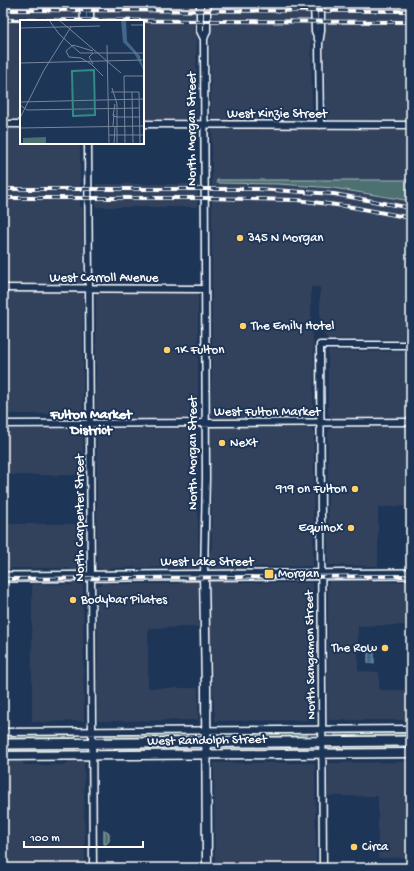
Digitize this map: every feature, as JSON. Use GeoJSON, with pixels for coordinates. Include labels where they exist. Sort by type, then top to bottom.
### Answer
{"type":"FeatureCollection","features":[{"type":"Feature","properties":{"kind":"main road","name":"West Lake Street"},"geometry":{"type":"LineString","coordinates":[[3,576],[411,574]]}},
{"type":"Feature","properties":{"kind":"main road","name":"West Randolph Street"},"geometry":{"type":"LineString","coordinates":[[3,744],[411,741]]}},
{"type":"Feature","properties":{"kind":"street"},"geometry":{"type":"LineString","coordinates":[[84,3],[84,20]]}},
{"type":"Feature","properties":{"kind":"street"},"geometry":{"type":"LineString","coordinates":[[90,3],[90,20]]}},
{"type":"Feature","properties":{"kind":"street","name":"North Morgan Street"},"geometry":{"type":"LineString","coordinates":[[200,3],[200,30],[204,39]]}},
{"type":"Feature","properties":{"kind":"street","name":"North Morgan Street"},"geometry":{"type":"LineString","coordinates":[[207,3],[207,30],[204,39],[204,575],[208,868]]}},
{"type":"Feature","properties":{"kind":"street"},"geometry":{"type":"LineString","coordinates":[[314,3],[315,31],[319,44]]}},
{"type":"Feature","properties":{"kind":"street"},"geometry":{"type":"LineString","coordinates":[[320,125],[319,44],[321,31],[321,3]]}},
{"type":"Feature","properties":{"kind":"street"},"geometry":{"type":"LineString","coordinates":[[3,124],[20,124]]}},
{"type":"Feature","properties":{"kind":"street","name":"West Kinzie Street"},"geometry":{"type":"LineString","coordinates":[[144,124],[411,125]]}},
{"type":"Feature","properties":{"kind":"street","name":"North Carpenter Street"},"geometry":{"type":"LineString","coordinates":[[88,144],[93,868]]}},
{"type":"Feature","properties":{"kind":"street","name":"West Carroll Avenue"},"geometry":{"type":"LineString","coordinates":[[3,288],[205,289]]}},
{"type":"Feature","properties":{"kind":"street","name":"North Sangamon Street"},"geometry":{"type":"LineString","coordinates":[[323,868],[320,345],[411,345]]}},
{"type":"Feature","properties":{"kind":"street","name":"West Fulton Market"},"geometry":{"type":"LineString","coordinates":[[3,424],[411,422]]}},
{"type":"Feature","properties":{"kind":"street","name":"West Randolph Street"},"geometry":{"type":"LineString","coordinates":[[3,732],[411,729]]}},
{"type":"Feature","properties":{"kind":"street","name":"West Randolph Street"},"geometry":{"type":"LineString","coordinates":[[3,756],[323,752],[411,753]]}},
{"type":"Feature","properties":{"kind":"shaded area"},"geometry":{"type":"Polygon","coordinates":[[[3,3],[411,3],[411,121],[326,120],[324,29],[311,29],[312,120],[211,120],[210,30],[196,30],[197,119],[144,119],[144,20],[20,20],[20,144],[80,144],[80,207],[83,207],[83,283],[3,283],[3,3]]]}},
{"type":"Feature","properties":{"kind":"shaded area"},"geometry":{"type":"Polygon","coordinates":[[[212,128],[411,130],[411,339],[327,339],[320,329],[320,287],[311,287],[311,331],[313,338],[314,374],[313,409],[310,416],[294,419],[216,419],[210,414],[212,374],[212,128]]]}},
{"type":"Feature","properties":{"kind":"shaded area"},"geometry":{"type":"Polygon","coordinates":[[[96,184],[198,184],[197,207],[96,207],[96,184]]]}},
{"type":"Feature","properties":{"kind":"shaded area"},"geometry":{"type":"Polygon","coordinates":[[[3,292],[83,292],[83,414],[80,418],[69,419],[64,414],[3,414],[3,292]]]}},
{"type":"Feature","properties":{"kind":"shaded area"},"geometry":{"type":"Polygon","coordinates":[[[96,292],[198,292],[198,413],[194,418],[191,420],[103,420],[98,417],[96,410],[96,292]]]}},
{"type":"Feature","properties":{"kind":"shaded area"},"geometry":{"type":"Polygon","coordinates":[[[328,351],[411,352],[411,418],[339,419],[330,417],[328,412],[328,351]]]}},
{"type":"Feature","properties":{"kind":"shaded area"},"geometry":{"type":"Polygon","coordinates":[[[216,426],[297,426],[307,427],[314,432],[313,566],[248,567],[246,570],[209,570],[208,554],[212,549],[212,533],[209,531],[212,527],[210,431],[211,428],[216,426]]]}},
{"type":"Feature","properties":{"kind":"shaded area"},"geometry":{"type":"Polygon","coordinates":[[[68,427],[79,427],[83,431],[83,475],[3,475],[3,429],[65,429],[68,427]]]}},
{"type":"Feature","properties":{"kind":"shaded area"},"geometry":{"type":"Polygon","coordinates":[[[103,427],[114,427],[118,429],[194,429],[198,434],[198,570],[181,570],[177,567],[109,568],[107,570],[97,568],[97,433],[98,430],[103,427]]]}},
{"type":"Feature","properties":{"kind":"shaded area","name":"919 on Fulton"},"geometry":{"type":"Polygon","coordinates":[[[333,427],[411,427],[411,506],[378,507],[378,566],[328,565],[328,433],[333,427]]]}},
{"type":"Feature","properties":{"kind":"shaded area"},"geometry":{"type":"Polygon","coordinates":[[[3,524],[83,524],[83,568],[80,570],[72,570],[69,568],[3,568],[3,524]]]}},
{"type":"Feature","properties":{"kind":"shaded area"},"geometry":{"type":"Polygon","coordinates":[[[211,579],[239,579],[239,583],[313,583],[315,720],[215,721],[208,598],[208,583],[211,579]]]}},
{"type":"Feature","properties":{"kind":"shaded area"},"geometry":{"type":"Polygon","coordinates":[[[180,580],[197,580],[198,582],[198,627],[148,628],[148,688],[198,688],[198,720],[98,721],[97,585],[102,585],[102,582],[107,582],[109,584],[178,584],[180,580]]]}},
{"type":"Feature","properties":{"kind":"shaded area"},"geometry":{"type":"Polygon","coordinates":[[[75,582],[78,582],[79,585],[83,585],[84,721],[32,722],[32,584],[72,585],[75,582]]]}},
{"type":"Feature","properties":{"kind":"shaded area"},"geometry":{"type":"Polygon","coordinates":[[[329,582],[411,582],[411,625],[358,626],[358,671],[379,672],[379,690],[411,690],[411,720],[328,720],[329,582]]]}},
{"type":"Feature","properties":{"kind":"shaded area"},"geometry":{"type":"Polygon","coordinates":[[[368,648],[374,648],[374,663],[368,663],[368,648]]]}},
{"type":"Feature","properties":{"kind":"shaded area"},"geometry":{"type":"Polygon","coordinates":[[[65,758],[83,759],[84,761],[85,868],[3,868],[3,762],[22,761],[24,765],[66,765],[68,762],[65,758]]]}},
{"type":"Feature","properties":{"kind":"shaded area"},"geometry":{"type":"Polygon","coordinates":[[[411,762],[411,857],[378,858],[378,796],[328,796],[328,763],[411,762]]]}},
{"type":"Feature","properties":{"kind":"shaded area"},"geometry":{"type":"Polygon","coordinates":[[[214,763],[315,763],[316,868],[215,868],[214,763]]]}},
{"type":"Feature","properties":{"kind":"green space"},"geometry":{"type":"Polygon","coordinates":[[[217,180],[411,180],[411,201],[333,188],[279,184],[217,183],[217,180]]]}},
{"type":"Feature","properties":{"kind":"green space"},"geometry":{"type":"Polygon","coordinates":[[[307,733],[307,736],[245,737],[245,734],[307,733]]]}},
{"type":"Feature","properties":{"kind":"green space"},"geometry":{"type":"Polygon","coordinates":[[[335,733],[411,733],[411,735],[335,736],[335,733]]]}},
{"type":"Feature","properties":{"kind":"green space"},"geometry":{"type":"Polygon","coordinates":[[[188,734],[187,737],[105,737],[105,735],[188,734]]]}},
{"type":"Feature","properties":{"kind":"green space"},"geometry":{"type":"Polygon","coordinates":[[[3,735],[76,735],[76,738],[3,738],[3,735]]]}},
{"type":"Feature","properties":{"kind":"green space"},"geometry":{"type":"Polygon","coordinates":[[[307,746],[307,749],[222,750],[222,747],[307,746]]]}},
{"type":"Feature","properties":{"kind":"green space"},"geometry":{"type":"Polygon","coordinates":[[[335,746],[411,746],[411,748],[335,749],[335,746]]]}},
{"type":"Feature","properties":{"kind":"green space"},"geometry":{"type":"Polygon","coordinates":[[[105,747],[187,747],[187,750],[105,750],[105,747]]]}},
{"type":"Feature","properties":{"kind":"green space"},"geometry":{"type":"Polygon","coordinates":[[[3,748],[76,748],[76,751],[3,751],[3,748]]]}},
{"type":"Feature","properties":{"kind":"green space"},"geometry":{"type":"Polygon","coordinates":[[[104,830],[109,833],[109,841],[106,844],[104,844],[104,830]]]}},
{"type":"Feature","properties":{"kind":"railway"},"geometry":{"type":"LineString","coordinates":[[3,10],[411,11]]}},
{"type":"Feature","properties":{"kind":"railway"},"geometry":{"type":"LineString","coordinates":[[3,20],[20,20]]}},
{"type":"Feature","properties":{"kind":"railway"},"geometry":{"type":"LineString","coordinates":[[144,21],[411,22]]}},
{"type":"Feature","properties":{"kind":"railway"},"geometry":{"type":"LineString","coordinates":[[3,189],[258,189],[334,194],[411,208]]}},
{"type":"Feature","properties":{"kind":"railway"},"geometry":{"type":"LineString","coordinates":[[3,198],[205,198],[297,200],[352,207],[411,218]]}},
{"type":"Feature","properties":{"kind":"railway"},"geometry":{"type":"LineString","coordinates":[[3,579],[411,576]]}},
{"type":"Feature","properties":{"kind":"place","name":"345 N Morgan"},"geometry":{"type":"Point","coordinates":[240,238]}},
{"type":"Feature","properties":{"kind":"place","name":"The Emily Hotel"},"geometry":{"type":"Point","coordinates":[243,326]}},
{"type":"Feature","properties":{"kind":"place","name":"1K Fulton"},"geometry":{"type":"Point","coordinates":[167,350]}},
{"type":"Feature","properties":{"kind":"place","name":"Next"},"geometry":{"type":"Point","coordinates":[222,443]}},
{"type":"Feature","properties":{"kind":"place","name":"919 on Fulton"},"geometry":{"type":"Point","coordinates":[355,489]}},
{"type":"Feature","properties":{"kind":"place","name":"Equinox"},"geometry":{"type":"Point","coordinates":[351,528]}},
{"type":"Feature","properties":{"kind":"place","name":"Morgan"},"geometry":{"type":"Point","coordinates":[269,574]}},
{"type":"Feature","properties":{"kind":"place","name":"Bodybar Pilates"},"geometry":{"type":"Point","coordinates":[73,600]}},
{"type":"Feature","properties":{"kind":"place","name":"The Row"},"geometry":{"type":"Point","coordinates":[385,648]}},
{"type":"Feature","properties":{"kind":"place","name":"Circa"},"geometry":{"type":"Point","coordinates":[354,847]}},
{"type":"Feature","properties":{"kind":"district","name":"Fulton Market District"},"geometry":{"type":"Point","coordinates":[91,424]}}]}
